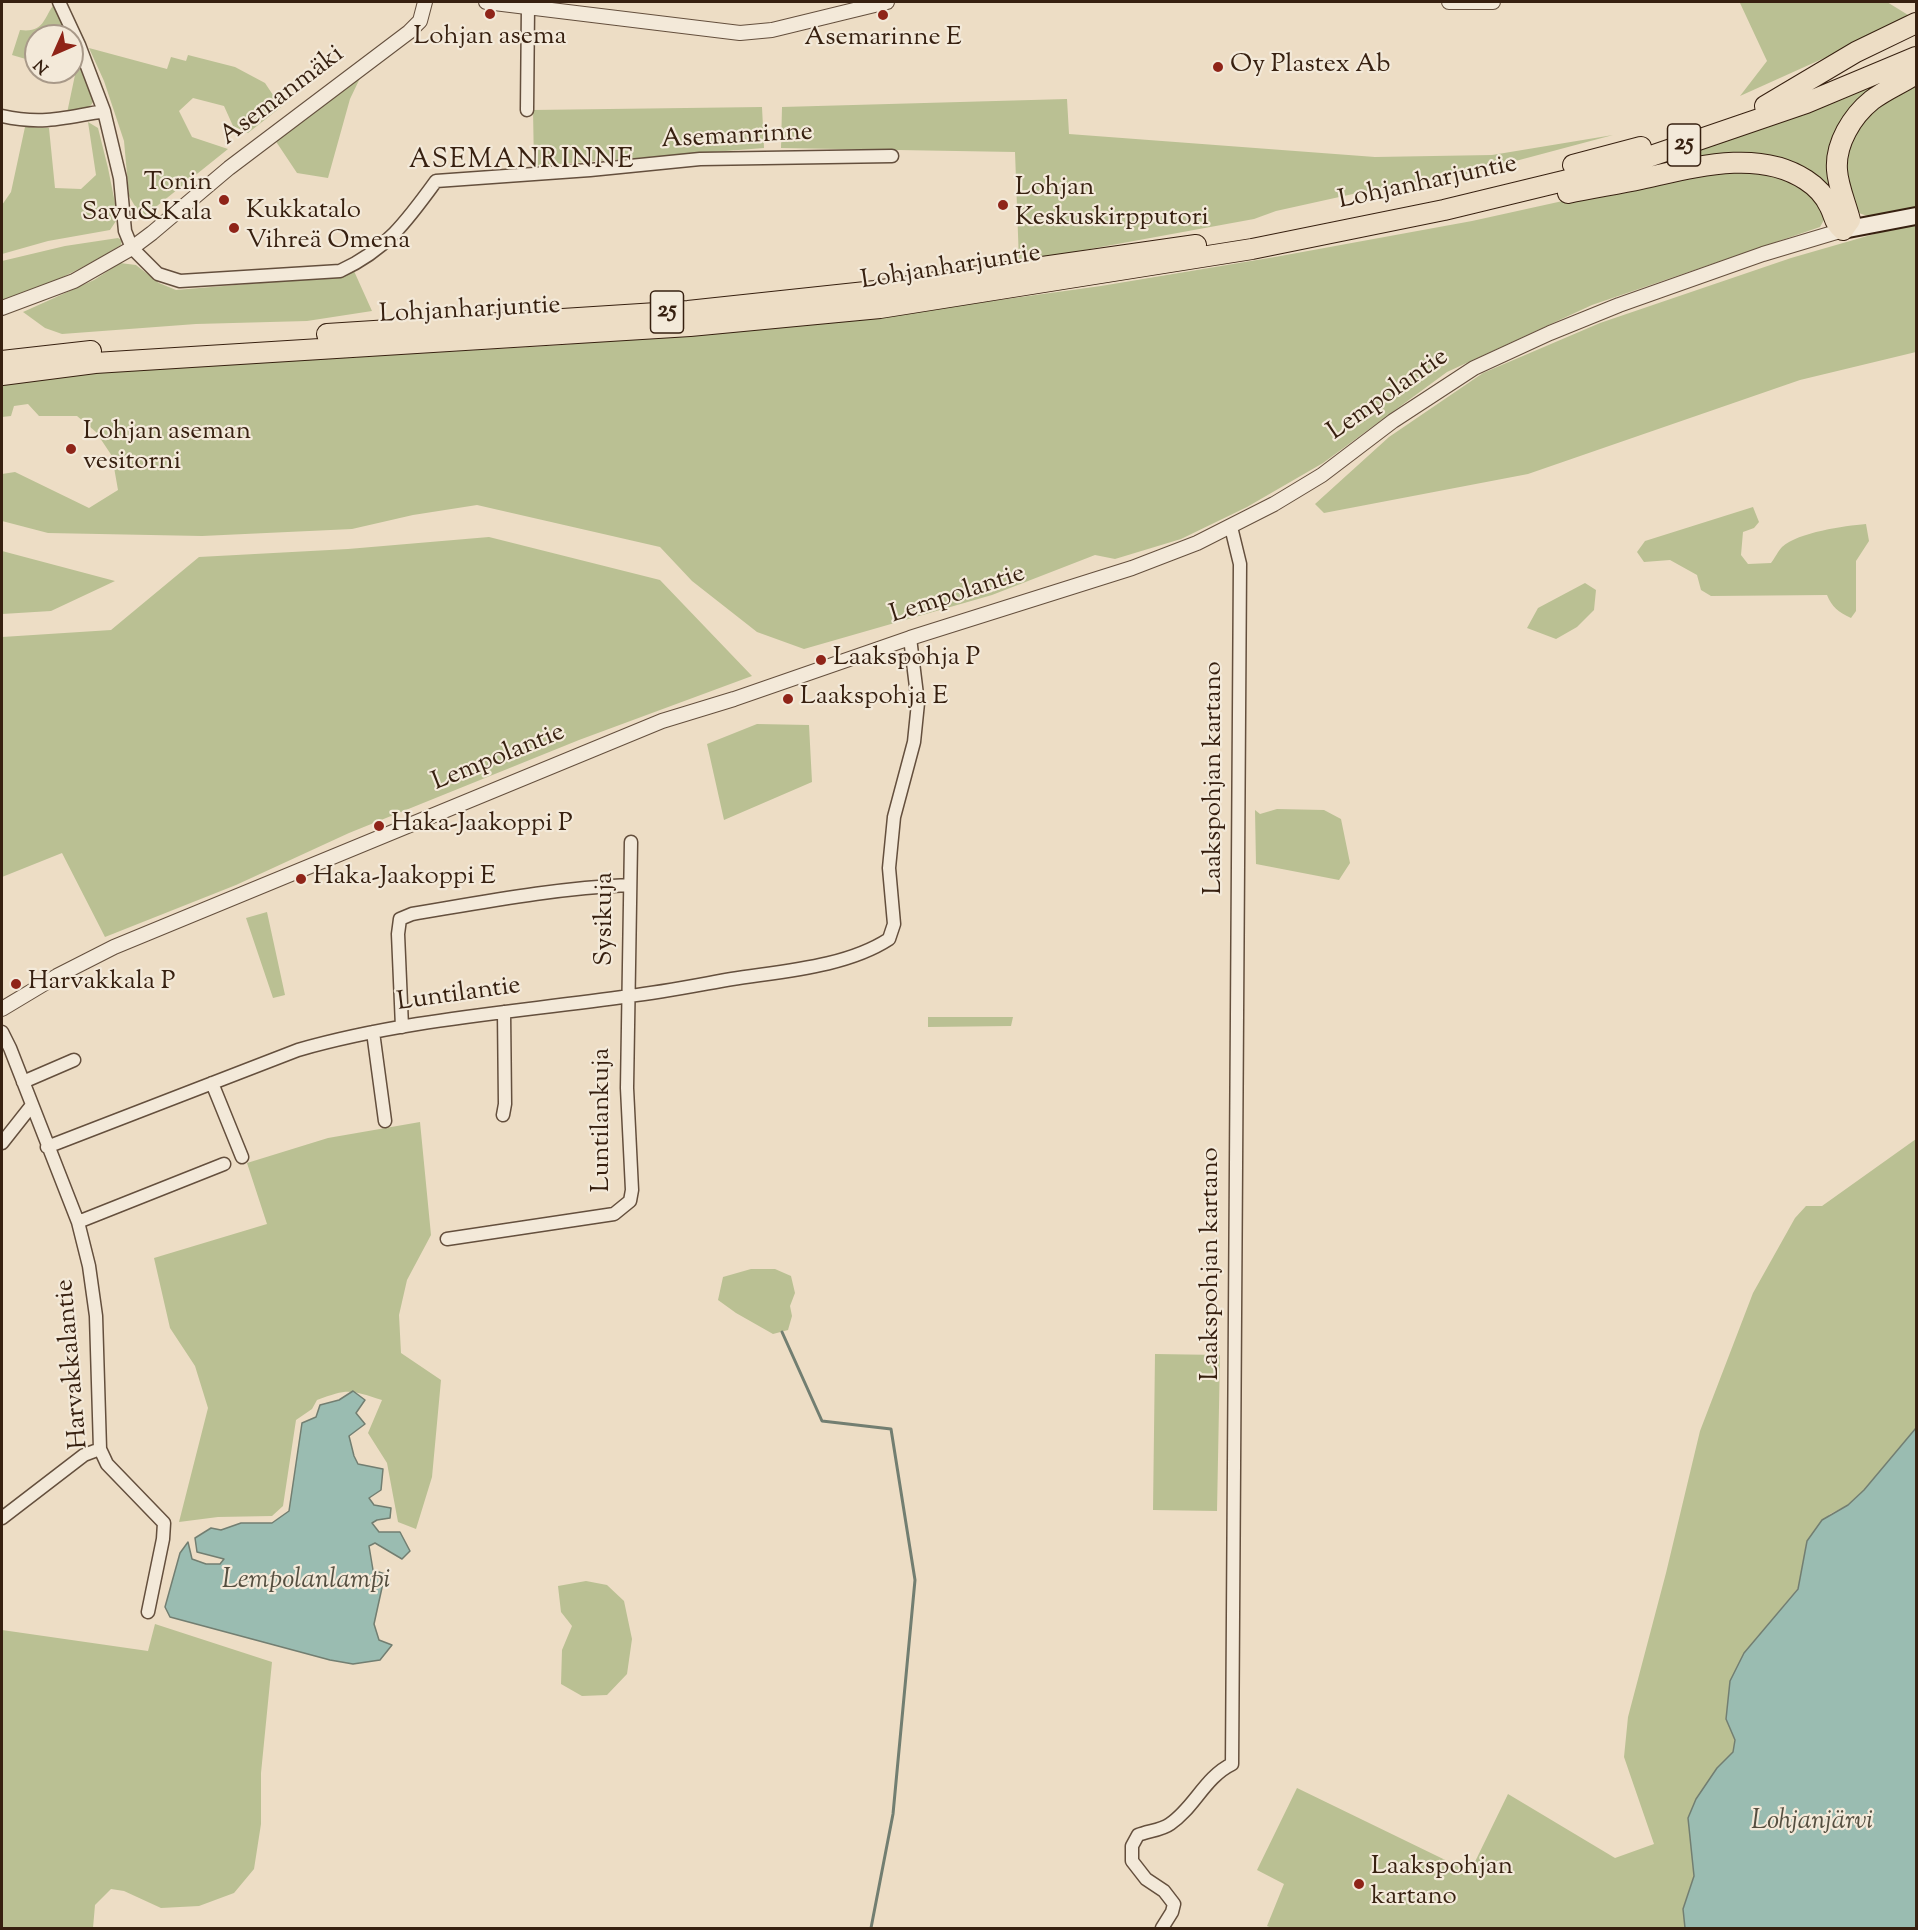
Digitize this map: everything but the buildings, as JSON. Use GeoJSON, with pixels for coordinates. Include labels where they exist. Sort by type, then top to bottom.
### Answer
{"type":"FeatureCollection","features":[{"type":"Feature","properties":{"kind":"highway","name":"Lohjanharjuntie"},"geometry":{"type":"LineString","coordinates":[[2,361],[63,353],[197,342],[688,311],[875,291],[1226,240],[1327,222],[1503,184],[1665,140],[1765,106],[1857,52],[1913,32]]}},
{"type":"Feature","properties":{"kind":"highway","name":"Lohjanharjuntie"},"geometry":{"type":"LineString","coordinates":[[2,375],[95,363],[690,326],[880,308],[1251,249],[1444,210],[1613,169],[1806,103],[1917,57]]}},
{"type":"Feature","properties":{"kind":"highway"},"geometry":{"type":"LineString","coordinates":[[1444,210],[1477,210],[1706,166],[1740,163],[1763,164],[1796,174],[1816,187],[1827,203],[1835,223],[1844,230],[1850,220],[1837,171],[1837,154],[1843,136],[1871,101],[1917,74]]}},
{"type":"Feature","properties":{"kind":"main road","name":"Lempolantie"},"geometry":{"type":"LineString","coordinates":[[1844,230],[1917,216]]}},
{"type":"Feature","properties":{"kind":"street"},"geometry":{"type":"LineString","coordinates":[[59,2],[79,45],[104,111],[120,178],[125,231],[132,248]]}},
{"type":"Feature","properties":{"kind":"street","name":"Asemanmäki"},"geometry":{"type":"LineString","coordinates":[[2,308],[74,281],[132,248],[228,168],[409,32],[420,21],[425,2]]}},
{"type":"Feature","properties":{"kind":"street"},"geometry":{"type":"LineString","coordinates":[[486,2],[740,33],[771,30],[887,2]]}},
{"type":"Feature","properties":{"kind":"street"},"geometry":{"type":"LineString","coordinates":[[1449,2],[1492,2]]}},
{"type":"Feature","properties":{"kind":"street"},"geometry":{"type":"LineString","coordinates":[[527,110],[528,6]]}},
{"type":"Feature","properties":{"kind":"street"},"geometry":{"type":"LineString","coordinates":[[2,116],[37,122],[104,111]]}},
{"type":"Feature","properties":{"kind":"street","name":"Asemanrinne"},"geometry":{"type":"LineString","coordinates":[[132,248],[158,274],[180,281],[340,271],[364,260],[392,237],[436,181],[590,170],[700,159],[892,156]]}},
{"type":"Feature","properties":{"kind":"street","name":"Lempolantie"},"geometry":{"type":"LineString","coordinates":[[2,1009],[57,976],[114,947],[662,721],[734,699],[910,638],[1132,568],[1197,543],[1231,527],[1322,475],[1393,421],[1474,368],[1550,333],[1619,305],[1763,254],[1844,230]]}},
{"type":"Feature","properties":{"kind":"street","name":"Laakspohjan kartano"},"geometry":{"type":"LineString","coordinates":[[1162,1929],[1174,1904],[1164,1891],[1146,1879],[1132,1861],[1132,1846],[1138,1835],[1169,1825],[1223,1768],[1232,1764],[1240,564],[1231,527]]}},
{"type":"Feature","properties":{"kind":"street","name":"Luntilantie"},"geometry":{"type":"LineString","coordinates":[[47,1147],[298,1050],[402,1027],[629,996],[821,965],[878,946],[889,939],[894,924],[889,868],[894,817],[914,742],[918,703],[910,638]]}},
{"type":"Feature","properties":{"kind":"street","name":"Sysikuja"},"geometry":{"type":"LineString","coordinates":[[629,996],[631,842]]}},
{"type":"Feature","properties":{"kind":"street"},"geometry":{"type":"LineString","coordinates":[[402,1027],[398,934],[400,919],[412,914],[515,896],[593,886],[629,885]]}},
{"type":"Feature","properties":{"kind":"street","name":"Luntilankuja"},"geometry":{"type":"LineString","coordinates":[[447,1239],[614,1214],[630,1201],[632,1190],[627,1088],[629,996]]}},
{"type":"Feature","properties":{"kind":"street"},"geometry":{"type":"LineString","coordinates":[[503,1115],[506,1104],[504,1012]]}},
{"type":"Feature","properties":{"kind":"street","name":"Harvakkalantie"},"geometry":{"type":"LineString","coordinates":[[2,1032],[78,1222],[89,1266],[96,1316],[100,1449],[107,1464],[164,1523],[163,1539],[148,1612]]}},
{"type":"Feature","properties":{"kind":"street"},"geometry":{"type":"LineString","coordinates":[[373,1032],[385,1121]]}},
{"type":"Feature","properties":{"kind":"street"},"geometry":{"type":"LineString","coordinates":[[23,1082],[74,1060]]}},
{"type":"Feature","properties":{"kind":"street"},"geometry":{"type":"LineString","coordinates":[[212,1083],[243,1157]]}},
{"type":"Feature","properties":{"kind":"street"},"geometry":{"type":"LineString","coordinates":[[2,1143],[32,1105]]}},
{"type":"Feature","properties":{"kind":"street"},"geometry":{"type":"LineString","coordinates":[[78,1222],[224,1164]]}},
{"type":"Feature","properties":{"kind":"street"},"geometry":{"type":"LineString","coordinates":[[2,1518],[84,1455],[100,1449]]}},
{"type":"Feature","properties":{"kind":"green space"},"geometry":{"type":"Polygon","coordinates":[[[1887,2],[1913,18],[1740,96],[1767,61],[1740,3],[1710,3],[1887,2]]]}},
{"type":"Feature","properties":{"kind":"green space"},"geometry":{"type":"Polygon","coordinates":[[[55,3],[64,24],[42,23],[55,3]]]}},
{"type":"Feature","properties":{"kind":"green space"},"geometry":{"type":"Polygon","coordinates":[[[20,30],[24,30],[24,58],[12,55],[20,30]]]}},
{"type":"Feature","properties":{"kind":"green space"},"geometry":{"type":"Polygon","coordinates":[[[89,48],[167,69],[171,57],[186,61],[188,55],[235,67],[265,83],[281,107],[248,133],[233,126],[224,106],[193,98],[179,111],[192,137],[228,149],[142,218],[129,196],[124,141],[104,81],[89,48]]]}},
{"type":"Feature","properties":{"kind":"green space"},"geometry":{"type":"Polygon","coordinates":[[[1913,70],[1841,130],[1842,211],[1786,165],[1610,179],[1854,93],[1913,70]]]}},
{"type":"Feature","properties":{"kind":"green space"},"geometry":{"type":"Polygon","coordinates":[[[84,73],[94,98],[93,102],[88,108],[67,113],[73,84],[84,84],[84,73]]]}},
{"type":"Feature","properties":{"kind":"green space"},"geometry":{"type":"Polygon","coordinates":[[[361,76],[350,99],[328,178],[297,173],[275,140],[361,76]]]}},
{"type":"Feature","properties":{"kind":"green space"},"geometry":{"type":"Polygon","coordinates":[[[1916,81],[1916,212],[1867,216],[1853,209],[1845,176],[1844,158],[1848,145],[1854,132],[1871,112],[1916,81]]]}},
{"type":"Feature","properties":{"kind":"green space"},"geometry":{"type":"Polygon","coordinates":[[[1067,99],[1069,134],[1375,157],[1492,155],[1613,135],[1467,174],[1389,186],[1276,211],[1254,219],[1019,262],[1015,152],[781,148],[782,107],[1067,99]]]}},
{"type":"Feature","properties":{"kind":"green space"},"geometry":{"type":"Polygon","coordinates":[[[762,107],[764,148],[534,166],[533,110],[762,107]]]}},
{"type":"Feature","properties":{"kind":"green space"},"geometry":{"type":"Polygon","coordinates":[[[88,122],[98,128],[118,218],[110,230],[48,241],[2,254],[2,205],[11,192],[25,127],[49,128],[55,188],[81,189],[96,175],[88,122]]]}},
{"type":"Feature","properties":{"kind":"green space"},"geometry":{"type":"Polygon","coordinates":[[[1745,168],[1790,177],[1817,198],[1825,218],[1820,227],[1592,305],[1447,372],[1323,463],[1247,507],[1181,539],[1115,559],[1095,555],[992,595],[804,649],[757,632],[692,581],[660,547],[477,505],[413,515],[352,529],[202,536],[48,533],[2,521],[2,474],[15,472],[89,508],[118,490],[112,456],[96,432],[77,416],[39,416],[28,404],[14,406],[11,416],[2,417],[2,385],[6,384],[72,374],[562,345],[920,311],[1101,286],[1275,257],[1472,221],[1667,178],[1745,168]]]}},
{"type":"Feature","properties":{"kind":"green space"},"geometry":{"type":"Polygon","coordinates":[[[1916,225],[1916,352],[1800,380],[1528,474],[1324,513],[1315,504],[1389,437],[1483,373],[1600,323],[1791,258],[1895,228],[1916,225]]]}},
{"type":"Feature","properties":{"kind":"green space"},"geometry":{"type":"Polygon","coordinates":[[[118,238],[122,240],[121,245],[92,262],[49,284],[2,301],[2,261],[65,246],[118,238]]]}},
{"type":"Feature","properties":{"kind":"green space"},"geometry":{"type":"Polygon","coordinates":[[[120,263],[136,265],[159,283],[176,290],[343,276],[354,271],[372,311],[307,321],[196,324],[62,334],[45,328],[23,312],[94,280],[120,263]]]}},
{"type":"Feature","properties":{"kind":"green space"},"geometry":{"type":"Polygon","coordinates":[[[1753,507],[1759,522],[1754,528],[1743,532],[1741,555],[1748,564],[1771,563],[1782,547],[1799,537],[1834,528],[1866,524],[1869,541],[1856,561],[1856,611],[1851,618],[1836,609],[1827,595],[1711,596],[1701,590],[1697,575],[1670,560],[1644,562],[1637,552],[1645,541],[1753,507]]]}},
{"type":"Feature","properties":{"kind":"green space"},"geometry":{"type":"Polygon","coordinates":[[[489,537],[660,580],[752,676],[579,740],[349,833],[236,885],[105,937],[62,853],[2,877],[2,637],[111,630],[199,557],[348,549],[489,537]]]}},
{"type":"Feature","properties":{"kind":"green space"},"geometry":{"type":"Polygon","coordinates":[[[2,551],[115,581],[51,611],[2,614],[2,551]]]}},
{"type":"Feature","properties":{"kind":"green space"},"geometry":{"type":"Polygon","coordinates":[[[1585,583],[1596,590],[1594,610],[1577,627],[1556,639],[1527,628],[1538,608],[1585,583]]]}},
{"type":"Feature","properties":{"kind":"green space"},"geometry":{"type":"Polygon","coordinates":[[[757,724],[809,725],[812,782],[724,820],[707,744],[757,724]]]}},
{"type":"Feature","properties":{"kind":"green space"},"geometry":{"type":"Polygon","coordinates":[[[1277,809],[1324,810],[1341,819],[1350,863],[1339,880],[1256,864],[1255,810],[1260,814],[1277,809]]]}},
{"type":"Feature","properties":{"kind":"green space"},"geometry":{"type":"Polygon","coordinates":[[[267,912],[285,995],[273,998],[246,918],[267,912]]]}},
{"type":"Feature","properties":{"kind":"green space"},"geometry":{"type":"Polygon","coordinates":[[[928,1017],[1013,1017],[1011,1026],[928,1027],[928,1017]]]}},
{"type":"Feature","properties":{"kind":"green space"},"geometry":{"type":"Polygon","coordinates":[[[420,1122],[431,1235],[407,1280],[399,1315],[401,1353],[441,1380],[432,1477],[416,1529],[398,1522],[387,1463],[368,1433],[382,1400],[349,1392],[317,1400],[312,1409],[296,1420],[283,1506],[272,1516],[218,1517],[179,1522],[208,1408],[195,1366],[170,1328],[154,1258],[267,1224],[247,1163],[328,1138],[420,1122]]]}},
{"type":"Feature","properties":{"kind":"green space"},"geometry":{"type":"Polygon","coordinates":[[[1916,1139],[1916,1428],[1864,1490],[1848,1505],[1830,1514],[1807,1541],[1798,1588],[1744,1653],[1730,1681],[1726,1719],[1735,1740],[1733,1752],[1717,1768],[1688,1818],[1694,1877],[1683,1909],[1685,1928],[1272,1928],[1267,1926],[1284,1884],[1257,1870],[1297,1788],[1470,1872],[1508,1794],[1615,1858],[1654,1844],[1624,1757],[1628,1717],[1700,1431],[1753,1293],[1795,1218],[1806,1206],[1822,1206],[1916,1139]]]}},
{"type":"Feature","properties":{"kind":"green space"},"geometry":{"type":"Polygon","coordinates":[[[751,1269],[775,1269],[791,1276],[795,1293],[790,1306],[792,1316],[788,1330],[773,1334],[718,1300],[723,1277],[751,1269]]]}},
{"type":"Feature","properties":{"kind":"green space"},"geometry":{"type":"Polygon","coordinates":[[[1155,1354],[1220,1355],[1217,1511],[1153,1510],[1155,1354]]]}},
{"type":"Feature","properties":{"kind":"green space"},"geometry":{"type":"Polygon","coordinates":[[[586,1581],[607,1585],[624,1601],[632,1639],[627,1674],[607,1695],[582,1696],[561,1684],[562,1650],[572,1626],[561,1612],[558,1586],[586,1581]]]}},
{"type":"Feature","properties":{"kind":"green space"},"geometry":{"type":"Polygon","coordinates":[[[155,1624],[272,1662],[261,1773],[261,1824],[254,1869],[234,1893],[199,1906],[161,1908],[124,1891],[111,1889],[95,1905],[93,1928],[2,1928],[2,1630],[148,1651],[155,1624]]]}},
{"type":"Feature","properties":{"kind":"water","name":"Lempolanlampi"},"geometry":{"type":"Polygon","coordinates":[[[353,1391],[365,1400],[356,1413],[365,1424],[349,1436],[354,1456],[358,1464],[383,1469],[381,1490],[369,1498],[374,1505],[391,1508],[390,1518],[372,1523],[379,1532],[400,1532],[410,1551],[402,1559],[375,1543],[369,1546],[373,1570],[385,1574],[374,1624],[379,1640],[392,1645],[380,1660],[353,1664],[330,1660],[170,1617],[165,1607],[180,1553],[188,1542],[192,1559],[206,1564],[220,1564],[224,1559],[197,1552],[195,1538],[211,1528],[221,1530],[241,1523],[272,1523],[289,1511],[302,1423],[316,1417],[320,1405],[339,1400],[353,1391]]]}},
{"type":"Feature","properties":{"kind":"water","name":"Lohjanjärvi"},"geometry":{"type":"Polygon","coordinates":[[[1916,1428],[1916,1928],[1685,1928],[1683,1909],[1694,1876],[1688,1818],[1696,1799],[1717,1768],[1733,1752],[1735,1740],[1726,1719],[1730,1681],[1744,1653],[1798,1589],[1807,1541],[1822,1520],[1848,1505],[1864,1490],[1916,1428]]]}},
{"type":"Feature","properties":{"kind":"waterway"},"geometry":{"type":"LineString","coordinates":[[782,1332],[822,1421],[891,1429],[915,1580],[893,1814],[871,1928]]}},
{"type":"Feature","properties":{"kind":"place","name":"Lohjan asema"},"geometry":{"type":"Point","coordinates":[490,14]}},
{"type":"Feature","properties":{"kind":"place","name":"Asemarinne E"},"geometry":{"type":"Point","coordinates":[883,15]}},
{"type":"Feature","properties":{"kind":"place","name":"Oy Plastex Ab"},"geometry":{"type":"Point","coordinates":[1218,67]}},
{"type":"Feature","properties":{"kind":"place","name":"Tonin Savu&Kala"},"geometry":{"type":"Point","coordinates":[224,200]}},
{"type":"Feature","properties":{"kind":"place","name":"Lohjan Keskuskirpputori"},"geometry":{"type":"Point","coordinates":[1003,205]}},
{"type":"Feature","properties":{"kind":"place","name":"Kukkatalo Vihreä Omena"},"geometry":{"type":"Point","coordinates":[234,228]}},
{"type":"Feature","properties":{"kind":"place","name":"Lohjan aseman vesitorni"},"geometry":{"type":"Point","coordinates":[71,449]}},
{"type":"Feature","properties":{"kind":"place","name":"Laakspohja P"},"geometry":{"type":"Point","coordinates":[821,660]}},
{"type":"Feature","properties":{"kind":"place","name":"Laakspohja E"},"geometry":{"type":"Point","coordinates":[788,699]}},
{"type":"Feature","properties":{"kind":"place","name":"Haka-Jaakoppi P"},"geometry":{"type":"Point","coordinates":[379,826]}},
{"type":"Feature","properties":{"kind":"place","name":"Haka-Jaakoppi E"},"geometry":{"type":"Point","coordinates":[301,879]}},
{"type":"Feature","properties":{"kind":"place","name":"Harvakkala P"},"geometry":{"type":"Point","coordinates":[16,984]}},
{"type":"Feature","properties":{"kind":"place","name":"Laakspohjan kartano"},"geometry":{"type":"Point","coordinates":[1359,1884]}},
{"type":"Feature","properties":{"kind":"district","name":"ASEMANRINNE"},"geometry":{"type":"Point","coordinates":[522,162]}}]}
